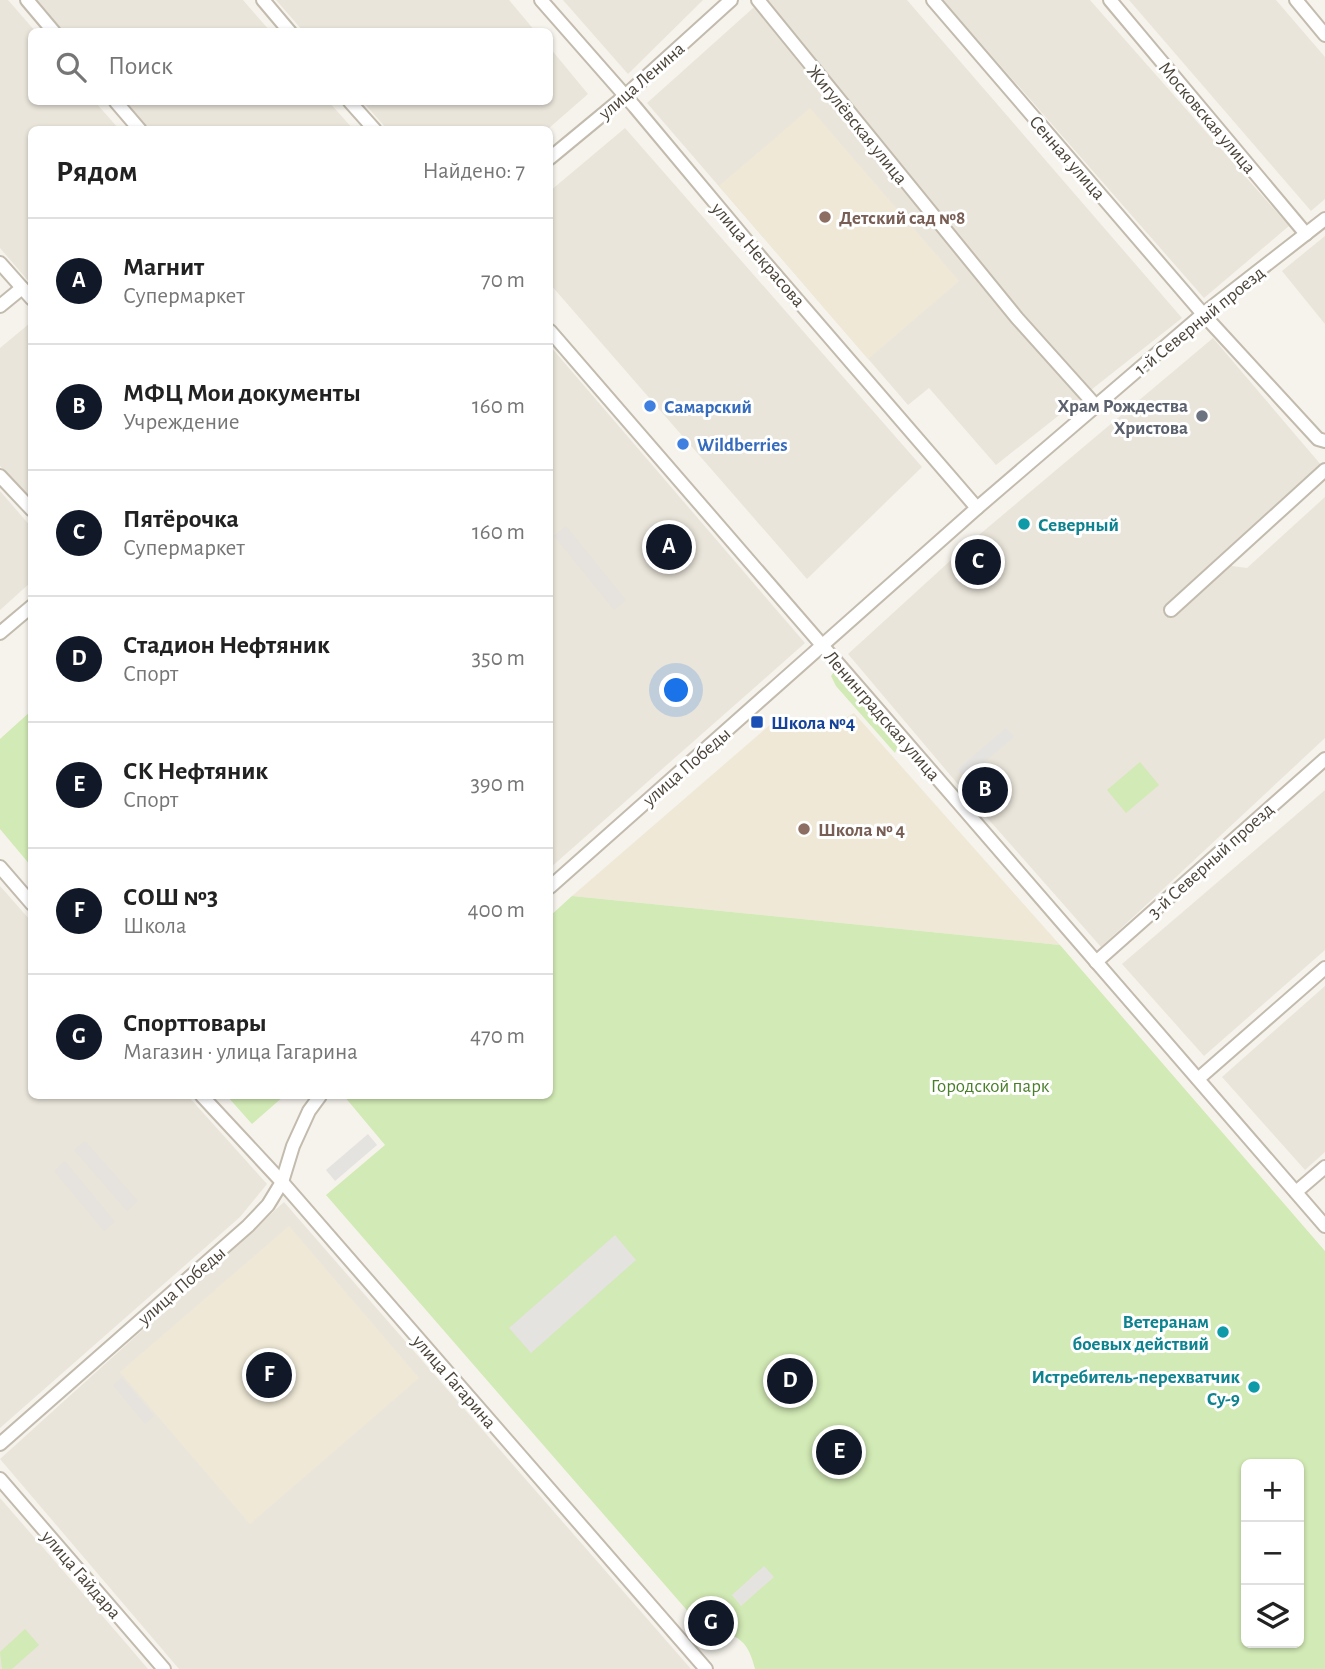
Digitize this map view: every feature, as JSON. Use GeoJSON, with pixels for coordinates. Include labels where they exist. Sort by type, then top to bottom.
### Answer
{"type":"FeatureCollection","features":[{"type":"Feature","properties":{"kind":"street"},"geometry":{"type":"LineString","coordinates":[[27,0],[51,28]]}},
{"type":"Feature","properties":{"kind":"street"},"geometry":{"type":"LineString","coordinates":[[263,0],[287,28]]}},
{"type":"Feature","properties":{"kind":"street","name":"улица Некрасова"},"geometry":{"type":"LineString","coordinates":[[541,0],[977,508]]}},
{"type":"Feature","properties":{"kind":"street","name":"улица Ленина"},"geometry":{"type":"LineString","coordinates":[[553,156],[625,96],[731,0]]}},
{"type":"Feature","properties":{"kind":"street","name":"Жигулёвская улица"},"geometry":{"type":"LineString","coordinates":[[758,0],[1017,318],[1096,406]]}},
{"type":"Feature","properties":{"kind":"street","name":"Сенная улица"},"geometry":{"type":"LineString","coordinates":[[933,0],[1203,314],[1318,439],[1325,441]]}},
{"type":"Feature","properties":{"kind":"street","name":"Московская улица"},"geometry":{"type":"LineString","coordinates":[[1110,0],[1306,234]]}},
{"type":"Feature","properties":{"kind":"street"},"geometry":{"type":"LineString","coordinates":[[1296,0],[1325,34]]}},
{"type":"Feature","properties":{"kind":"street"},"geometry":{"type":"LineString","coordinates":[[119,105],[137,126]]}},
{"type":"Feature","properties":{"kind":"street"},"geometry":{"type":"LineString","coordinates":[[354,105],[372,126]]}},
{"type":"Feature","properties":{"kind":"street","name":"1-й Северный проезд"},"geometry":{"type":"LineString","coordinates":[[822,645],[1203,314],[1325,219]]}},
{"type":"Feature","properties":{"kind":"street"},"geometry":{"type":"LineString","coordinates":[[0,263],[28,295]]}},
{"type":"Feature","properties":{"kind":"street"},"geometry":{"type":"LineString","coordinates":[[0,306],[22,288]]}},
{"type":"Feature","properties":{"kind":"street","name":"Ленинградская улица"},"geometry":{"type":"LineString","coordinates":[[553,334],[1325,1226]]}},
{"type":"Feature","properties":{"kind":"street"},"geometry":{"type":"LineString","coordinates":[[1171,610],[1325,470]]}},
{"type":"Feature","properties":{"kind":"street"},"geometry":{"type":"LineString","coordinates":[[0,475],[28,506]]}},
{"type":"Feature","properties":{"kind":"street"},"geometry":{"type":"LineString","coordinates":[[0,634],[28,610]]}},
{"type":"Feature","properties":{"kind":"street","name":"улица Победы"},"geometry":{"type":"LineString","coordinates":[[553,884],[822,645]]}},
{"type":"Feature","properties":{"kind":"street","name":"3-й Северный проезд"},"geometry":{"type":"LineString","coordinates":[[1096,962],[1325,759]]}},
{"type":"Feature","properties":{"kind":"street"},"geometry":{"type":"LineString","coordinates":[[0,867],[28,899]]}},
{"type":"Feature","properties":{"kind":"street"},"geometry":{"type":"LineString","coordinates":[[1198,1079],[1325,968]]}},
{"type":"Feature","properties":{"kind":"street","name":"улица Гагарина"},"geometry":{"type":"LineString","coordinates":[[205,1099],[282,1182],[706,1669]]}},
{"type":"Feature","properties":{"kind":"street","name":"улица Победы"},"geometry":{"type":"LineString","coordinates":[[0,1444],[248,1226],[268,1205],[282,1182],[293,1146],[309,1111],[318,1099]]}},
{"type":"Feature","properties":{"kind":"street"},"geometry":{"type":"LineString","coordinates":[[1296,1192],[1325,1167]]}},
{"type":"Feature","properties":{"kind":"street","name":"улица Гайдара"},"geometry":{"type":"LineString","coordinates":[[0,1479],[164,1669]]}},
{"type":"Feature","properties":{"kind":"shaded area"},"geometry":{"type":"Polygon","coordinates":[[[0,0],[8,0],[32,28],[28,28],[28,105],[98,105],[116,126],[28,126],[28,281],[0,248],[0,0]]]}},
{"type":"Feature","properties":{"kind":"shaded area"},"geometry":{"type":"Polygon","coordinates":[[[33,0],[243,0],[267,28],[57,28],[33,0]]]}},
{"type":"Feature","properties":{"kind":"shaded area"},"geometry":{"type":"Polygon","coordinates":[[[276,0],[509,0],[532,28],[300,28],[276,0]]]}},
{"type":"Feature","properties":{"kind":"shaded area"},"geometry":{"type":"Polygon","coordinates":[[[563,0],[703,0],[628,74],[563,0]]]}},
{"type":"Feature","properties":{"kind":"shaded area"},"geometry":{"type":"Polygon","coordinates":[[[762,0],[907,0],[1182,318],[996,465],[929,388],[908,405],[647,103],[762,0]]]}},
{"type":"Feature","properties":{"kind":"shaded area"},"geometry":{"type":"Polygon","coordinates":[[[943,0],[1090,0],[1289,226],[1204,298],[943,0]]]}},
{"type":"Feature","properties":{"kind":"shaded area"},"geometry":{"type":"Polygon","coordinates":[[[1129,0],[1276,0],[1325,57],[1325,199],[1311,211],[1129,0]]]}},
{"type":"Feature","properties":{"kind":"shaded area"},"geometry":{"type":"Polygon","coordinates":[[[553,52],[588,94],[551,126],[384,126],[366,105],[553,105],[553,52]]]}},
{"type":"Feature","properties":{"kind":"shaded area"},"geometry":{"type":"Polygon","coordinates":[[[124,105],[332,105],[350,126],[143,126],[124,105]]]}},
{"type":"Feature","properties":{"kind":"shaded area","name":"Детский сад №8"},"geometry":{"type":"Polygon","coordinates":[[[810,108],[959,281],[868,359],[719,186],[810,108]]]}},
{"type":"Feature","properties":{"kind":"shaded area"},"geometry":{"type":"Polygon","coordinates":[[[625,128],[922,467],[807,579],[553,287],[553,188],[625,128]]]}},
{"type":"Feature","properties":{"kind":"shaded area"},"geometry":{"type":"Polygon","coordinates":[[[1325,236],[1325,324],[1282,271],[1325,236]]]}},
{"type":"Feature","properties":{"kind":"shaded area"},"geometry":{"type":"Polygon","coordinates":[[[28,325],[28,498],[0,466],[0,348],[28,325]]]}},
{"type":"Feature","properties":{"kind":"shaded area"},"geometry":{"type":"Polygon","coordinates":[[[1213,338],[1322,466],[1231,551],[1232,566],[1247,568],[1325,497],[1325,738],[1101,947],[848,654],[973,540],[1213,338]]]}},
{"type":"Feature","properties":{"kind":"shaded area"},"geometry":{"type":"Polygon","coordinates":[[[553,349],[805,643],[553,865],[553,349]]]}},
{"type":"Feature","properties":{"kind":"shaded area"},"geometry":{"type":"Polygon","coordinates":[[[0,491],[28,523],[28,585],[0,610],[0,491]]]}},
{"type":"Feature","properties":{"kind":"shaded area"},"geometry":{"type":"Polygon","coordinates":[[[566,526],[626,600],[614,610],[554,536],[566,526]]]}},
{"type":"Feature","properties":{"kind":"shaded area","name":"Школа № 4"},"geometry":{"type":"Polygon","coordinates":[[[854,713],[1060,945],[572,896],[779,717],[842,720],[854,713]]]}},
{"type":"Feature","properties":{"kind":"shaded area"},"geometry":{"type":"Polygon","coordinates":[[[1006,728],[1014,737],[965,778],[958,769],[1006,728]]]}},
{"type":"Feature","properties":{"kind":"shaded area"},"geometry":{"type":"Polygon","coordinates":[[[1325,790],[1325,950],[1204,1056],[1122,964],[1325,790]]]}},
{"type":"Feature","properties":{"kind":"shaded area"},"geometry":{"type":"Polygon","coordinates":[[[0,886],[28,918],[28,1099],[191,1099],[267,1184],[240,1217],[0,1428],[0,886]]]}},
{"type":"Feature","properties":{"kind":"shaded area"},"geometry":{"type":"Polygon","coordinates":[[[1325,986],[1325,1152],[1305,1170],[1222,1077],[1325,986]]]}},
{"type":"Feature","properties":{"kind":"shaded area"},"geometry":{"type":"Polygon","coordinates":[[[368,1134],[377,1145],[335,1181],[326,1170],[368,1134]]]}},
{"type":"Feature","properties":{"kind":"shaded area"},"geometry":{"type":"Polygon","coordinates":[[[85,1141],[138,1201],[127,1211],[74,1150],[85,1141]]]}},
{"type":"Feature","properties":{"kind":"shaded area"},"geometry":{"type":"Polygon","coordinates":[[[65,1161],[115,1222],[104,1231],[54,1171],[65,1161]]]}},
{"type":"Feature","properties":{"kind":"shaded area"},"geometry":{"type":"Polygon","coordinates":[[[284,1202],[691,1669],[179,1669],[0,1459],[284,1202]]]}},
{"type":"Feature","properties":{"kind":"shaded area"},"geometry":{"type":"Polygon","coordinates":[[[289,1226],[419,1378],[250,1524],[120,1372],[289,1226]]]}},
{"type":"Feature","properties":{"kind":"shaded area"},"geometry":{"type":"Polygon","coordinates":[[[615,1235],[636,1260],[531,1353],[509,1328],[615,1235]]]}},
{"type":"Feature","properties":{"kind":"shaded area"},"geometry":{"type":"Polygon","coordinates":[[[122,1378],[154,1416],[145,1424],[113,1385],[122,1378]]]}},
{"type":"Feature","properties":{"kind":"shaded area"},"geometry":{"type":"Polygon","coordinates":[[[0,1498],[125,1642],[148,1669],[0,1669],[0,1498]]]}},
{"type":"Feature","properties":{"kind":"shaded area"},"geometry":{"type":"Polygon","coordinates":[[[764,1566],[774,1577],[741,1606],[732,1595],[764,1566]]]}},
{"type":"Feature","properties":{"kind":"green space"},"geometry":{"type":"Polygon","coordinates":[[[834,672],[898,745],[895,753],[836,686],[831,676],[834,672]]]}},
{"type":"Feature","properties":{"kind":"green space"},"geometry":{"type":"Polygon","coordinates":[[[28,714],[28,862],[0,829],[0,739],[28,714]]]}},
{"type":"Feature","properties":{"kind":"green space"},"geometry":{"type":"Polygon","coordinates":[[[1140,762],[1159,785],[1126,813],[1107,790],[1140,762]]]}},
{"type":"Feature","properties":{"kind":"green space","name":"Городской парк"},"geometry":{"type":"Polygon","coordinates":[[[572,896],[1060,945],[1325,1251],[1325,1669],[755,1669],[747,1647],[741,1641],[698,1623],[326,1195],[385,1145],[347,1099],[553,1099],[553,913],[572,896]]]}},
{"type":"Feature","properties":{"kind":"green space"},"geometry":{"type":"Polygon","coordinates":[[[230,1099],[281,1099],[252,1124],[230,1099]]]}},
{"type":"Feature","properties":{"kind":"green space"},"geometry":{"type":"Polygon","coordinates":[[[25,1629],[39,1645],[12,1669],[2,1669],[0,1652],[25,1629]]]}},
{"type":"Feature","properties":{"kind":"place","name":"Детский сад №8"},"geometry":{"type":"Point","coordinates":[825,217]}},
{"type":"Feature","properties":{"kind":"place","name":"Самарский"},"geometry":{"type":"Point","coordinates":[650,406]}},
{"type":"Feature","properties":{"kind":"place","name":"Храм Рождества Христова"},"geometry":{"type":"Point","coordinates":[1202,416]}},
{"type":"Feature","properties":{"kind":"place","name":"Wildberries"},"geometry":{"type":"Point","coordinates":[683,444]}},
{"type":"Feature","properties":{"kind":"place","name":"Северный"},"geometry":{"type":"Point","coordinates":[1024,524]}},
{"type":"Feature","properties":{"kind":"place","name":"Магнит"},"geometry":{"type":"Point","coordinates":[669,547]}},
{"type":"Feature","properties":{"kind":"place","name":"Пятёрочка"},"geometry":{"type":"Point","coordinates":[978,562]}},
{"type":"Feature","properties":{"kind":"place","name":"Школа №4"},"geometry":{"type":"Point","coordinates":[757,722]}},
{"type":"Feature","properties":{"kind":"place","name":"МФЦ Мои документы"},"geometry":{"type":"Point","coordinates":[985,790]}},
{"type":"Feature","properties":{"kind":"place","name":"Школа № 4"},"geometry":{"type":"Point","coordinates":[804,829]}},
{"type":"Feature","properties":{"kind":"place","name":"Ветеранам боевых действий"},"geometry":{"type":"Point","coordinates":[1223,1332]}},
{"type":"Feature","properties":{"kind":"place","name":"СОШ №3"},"geometry":{"type":"Point","coordinates":[269,1375]}},
{"type":"Feature","properties":{"kind":"place","name":"Стадион Нефтяник"},"geometry":{"type":"Point","coordinates":[790,1381]}},
{"type":"Feature","properties":{"kind":"place","name":"Истребитель-перехватчик Су-9"},"geometry":{"type":"Point","coordinates":[1254,1387]}},
{"type":"Feature","properties":{"kind":"place","name":"СК Нефтяник"},"geometry":{"type":"Point","coordinates":[839,1452]}},
{"type":"Feature","properties":{"kind":"place","name":"Спорттовары"},"geometry":{"type":"Point","coordinates":[711,1623]}}]}
